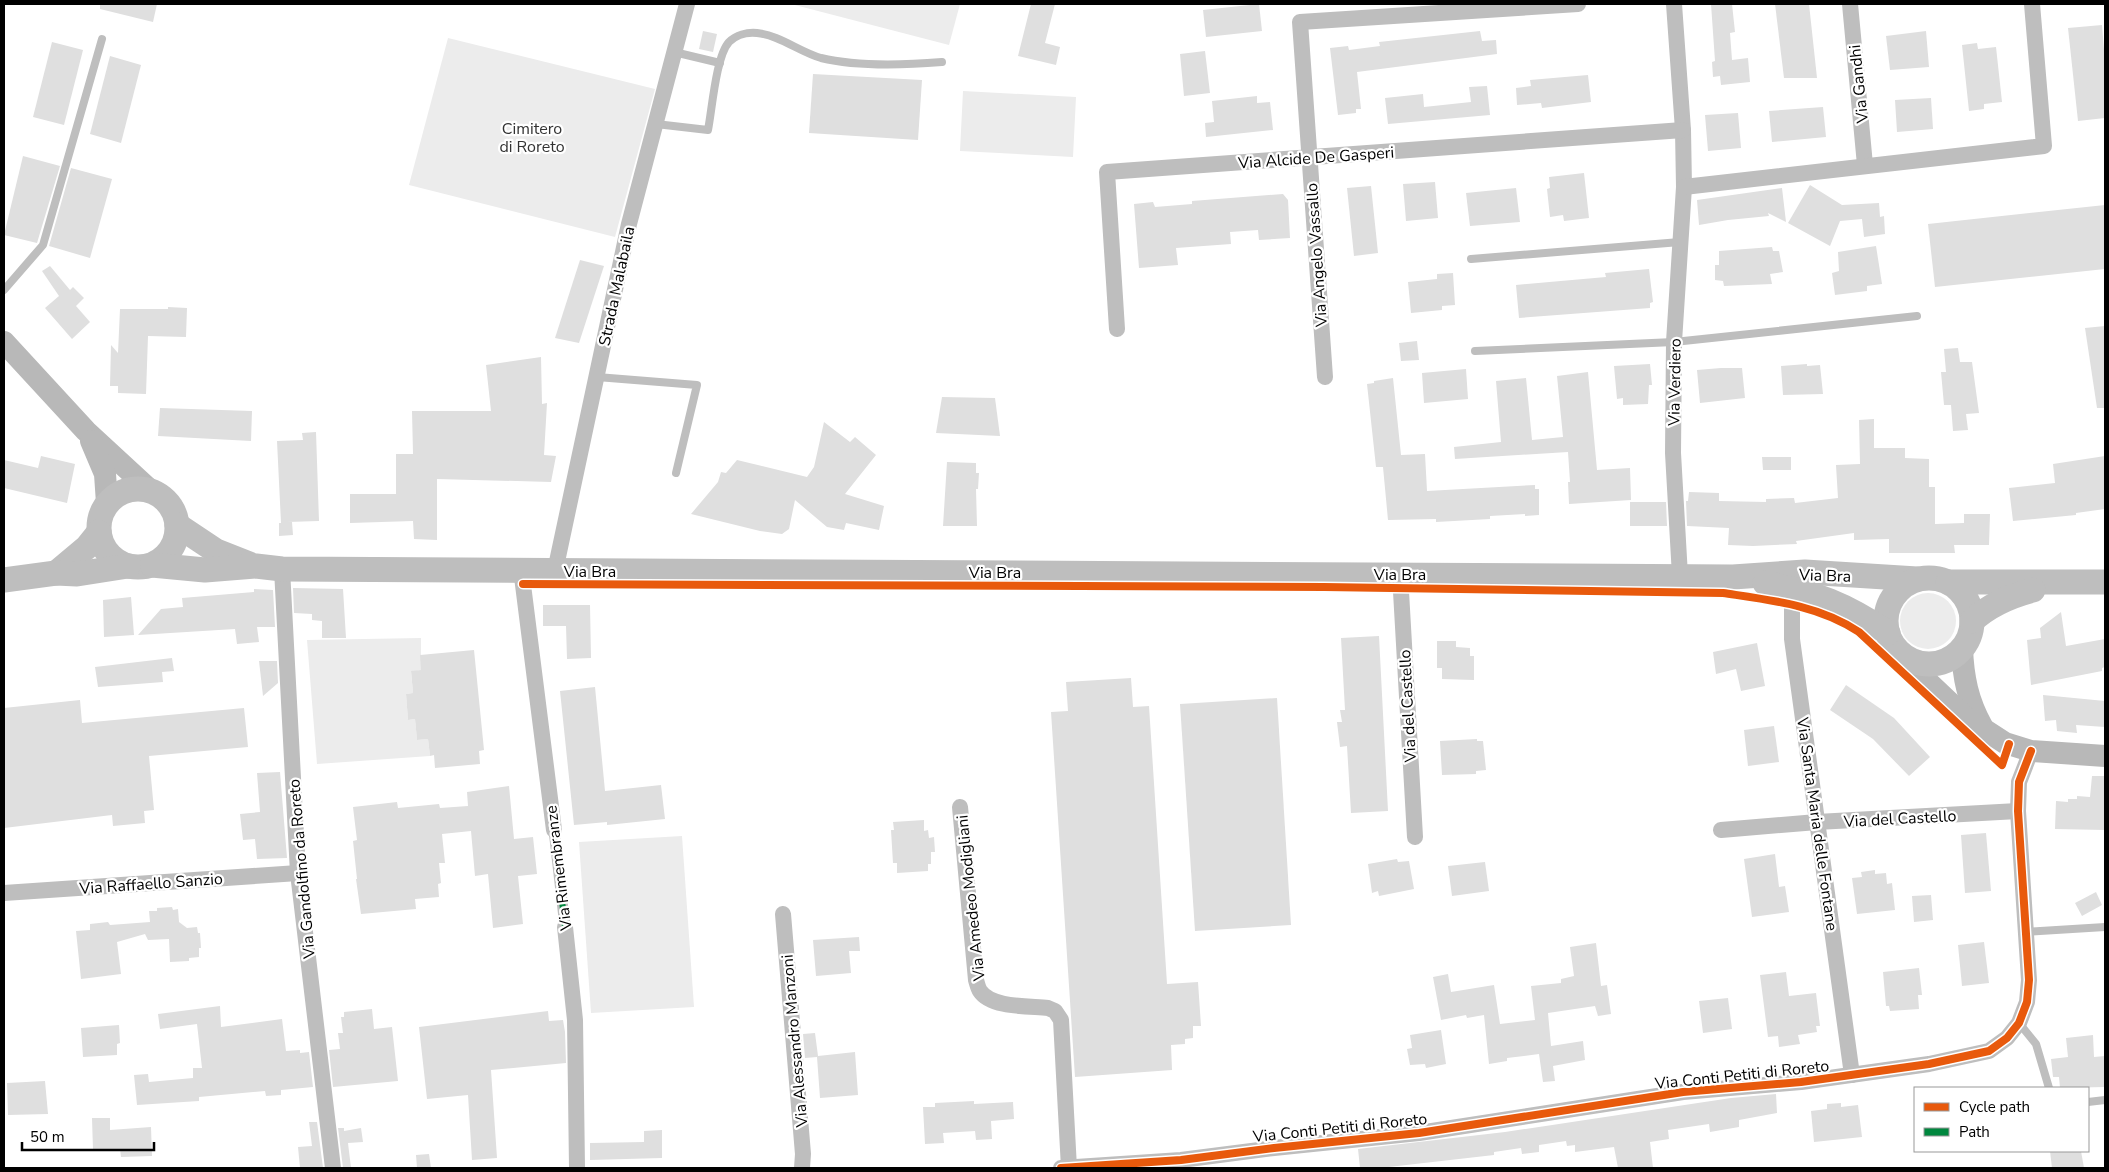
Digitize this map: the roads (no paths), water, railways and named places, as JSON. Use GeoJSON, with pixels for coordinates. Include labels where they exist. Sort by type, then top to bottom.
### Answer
{"type":"FeatureCollection","features":[{"type":"Feature","properties":{"kind":"main road"},"geometry":{"type":"LineString","coordinates":[[4,342],[86,431],[150,490],[160,495],[169,503],[175,513],[178,525],[171,549],[163,559],[140,566],[77,574],[56,573],[4,580]]}},
{"type":"Feature","properties":{"kind":"main road"},"geometry":{"type":"LineString","coordinates":[[86,431],[105,474],[107,503]]}},
{"type":"Feature","properties":{"kind":"main road"},"geometry":{"type":"LineString","coordinates":[[150,490],[138,488],[126,490],[116,495],[107,503],[99,521],[98,532],[101,543],[117,561],[140,566],[205,570],[256,566]]}},
{"type":"Feature","properties":{"kind":"main road"},"geometry":{"type":"LineString","coordinates":[[178,525],[216,551],[256,566]]}},
{"type":"Feature","properties":{"kind":"main road"},"geometry":{"type":"LineString","coordinates":[[56,573],[88,547],[98,532]]}},
{"type":"Feature","properties":{"kind":"main road","name":"Via Bra"},"geometry":{"type":"LineString","coordinates":[[256,566],[282,569],[1400,574],[1680,576],[1792,581],[1927,578],[1948,582],[2105,582]]}},
{"type":"Feature","properties":{"kind":"main road"},"geometry":{"type":"LineString","coordinates":[[1888,633],[1886,620],[1888,606],[1894,594],[1904,585],[1917,579]]}},
{"type":"Feature","properties":{"kind":"main road","name":"Via Bra"},"geometry":{"type":"LineString","coordinates":[[1792,581],[1817,596],[1847,608],[1888,633],[1898,650],[1914,661]]}},
{"type":"Feature","properties":{"kind":"main road"},"geometry":{"type":"LineString","coordinates":[[1914,661],[1926,664],[1940,662],[1952,657],[1962,648],[1969,635],[1972,621],[1970,609],[1958,589],[1948,582]]}},
{"type":"Feature","properties":{"kind":"main road","name":"Via Bra"},"geometry":{"type":"LineString","coordinates":[[1972,621],[1982,612],[2013,595],[2062,583]]}},
{"type":"Feature","properties":{"kind":"main road"},"geometry":{"type":"LineString","coordinates":[[1962,648],[1963,674],[1968,697],[1982,726]]}},
{"type":"Feature","properties":{"kind":"main road"},"geometry":{"type":"LineString","coordinates":[[1914,661],[1928,682],[1965,717],[1982,726],[2005,743],[2030,751],[2105,756]]}},
{"type":"Feature","properties":{"kind":"street","name":"Strada Malabaila"},"geometry":{"type":"LineString","coordinates":[[555,570],[629,224],[687,4]]}},
{"type":"Feature","properties":{"kind":"street","name":"Via Angelo Vassallo"},"geometry":{"type":"LineString","coordinates":[[1326,377],[1308,157],[1300,22],[1578,4]]}},
{"type":"Feature","properties":{"kind":"street","name":"Via Verdiero"},"geometry":{"type":"LineString","coordinates":[[1674,4],[1683,130],[1684,187],[1682,242],[1674,342],[1673,453],[1680,576]]}},
{"type":"Feature","properties":{"kind":"street","name":"Via Gandhi"},"geometry":{"type":"LineString","coordinates":[[1850,4],[1866,165]]}},
{"type":"Feature","properties":{"kind":"street"},"geometry":{"type":"LineString","coordinates":[[1684,187],[2044,146],[2032,4]]}},
{"type":"Feature","properties":{"kind":"street","name":"Via Alcide De Gasperi"},"geometry":{"type":"LineString","coordinates":[[1117,329],[1107,172],[1683,130]]}},
{"type":"Feature","properties":{"kind":"street","name":"Via Gandolfino da Roreto"},"geometry":{"type":"LineString","coordinates":[[282,569],[298,873],[333,1168]]}},
{"type":"Feature","properties":{"kind":"street","name":"Via Rimembranze"},"geometry":{"type":"LineString","coordinates":[[521,569],[554,830],[575,1020],[577,1168]]}},
{"type":"Feature","properties":{"kind":"street","name":"Via del Castello"},"geometry":{"type":"LineString","coordinates":[[1400,574],[1415,837]]}},
{"type":"Feature","properties":{"kind":"street","name":"Via Santa Maria delle Fontane"},"geometry":{"type":"LineString","coordinates":[[1792,581],[1792,639],[1852,1075]]}},
{"type":"Feature","properties":{"kind":"street","name":"Via Conti Petiti di Roreto"},"geometry":{"type":"LineString","coordinates":[[1062,1168],[1180,1160],[1419,1133],[1683,1092],[1800,1082],[1929,1064],[1989,1051],[2007,1038],[2019,1023],[2027,1002],[2029,980],[2018,811],[2019,782],[2030,751]]}},
{"type":"Feature","properties":{"kind":"street","name":"Via Amedeo Modigliani"},"geometry":{"type":"LineString","coordinates":[[960,807],[976,980],[980,992],[998,1003],[1048,1008],[1055,1012],[1061,1020],[1069,1168]]}},
{"type":"Feature","properties":{"kind":"street","name":"Via del Castello"},"geometry":{"type":"LineString","coordinates":[[1721,830],[1817,822],[2018,811]]}},
{"type":"Feature","properties":{"kind":"street","name":"Via Raffaello Sanzio"},"geometry":{"type":"LineString","coordinates":[[4,893],[298,873]]}},
{"type":"Feature","properties":{"kind":"street","name":"Via Alessandro Manzoni"},"geometry":{"type":"LineString","coordinates":[[782,914],[804,1154],[802,1168]]}},
{"type":"Feature","properties":{"kind":"lane"},"geometry":{"type":"LineString","coordinates":[[656,124],[708,130],[721,55],[737,36],[753,33],[770,37],[821,58],[874,64],[942,62]]}},
{"type":"Feature","properties":{"kind":"lane"},"geometry":{"type":"LineString","coordinates":[[4,290],[43,245],[102,39]]}},
{"type":"Feature","properties":{"kind":"lane"},"geometry":{"type":"LineString","coordinates":[[674,52],[720,64]]}},
{"type":"Feature","properties":{"kind":"lane"},"geometry":{"type":"LineString","coordinates":[[1471,259],[1682,242]]}},
{"type":"Feature","properties":{"kind":"lane"},"geometry":{"type":"LineString","coordinates":[[1475,351],[1674,342],[1917,316]]}},
{"type":"Feature","properties":{"kind":"lane"},"geometry":{"type":"LineString","coordinates":[[597,377],[697,385],[676,473]]}},
{"type":"Feature","properties":{"kind":"lane"},"geometry":{"type":"LineString","coordinates":[[2025,932],[2105,927]]}},
{"type":"Feature","properties":{"kind":"lane"},"geometry":{"type":"LineString","coordinates":[[2019,1023],[2036,1044],[2049,1087]]}},
{"type":"Feature","properties":{"kind":"lane"},"geometry":{"type":"LineString","coordinates":[[2089,1102],[2105,1100]]}},
{"type":"Feature","properties":{"kind":"park label","name":"Cimitero di Roreto"},"geometry":{"type":"Point","coordinates":[532,137]}}]}
